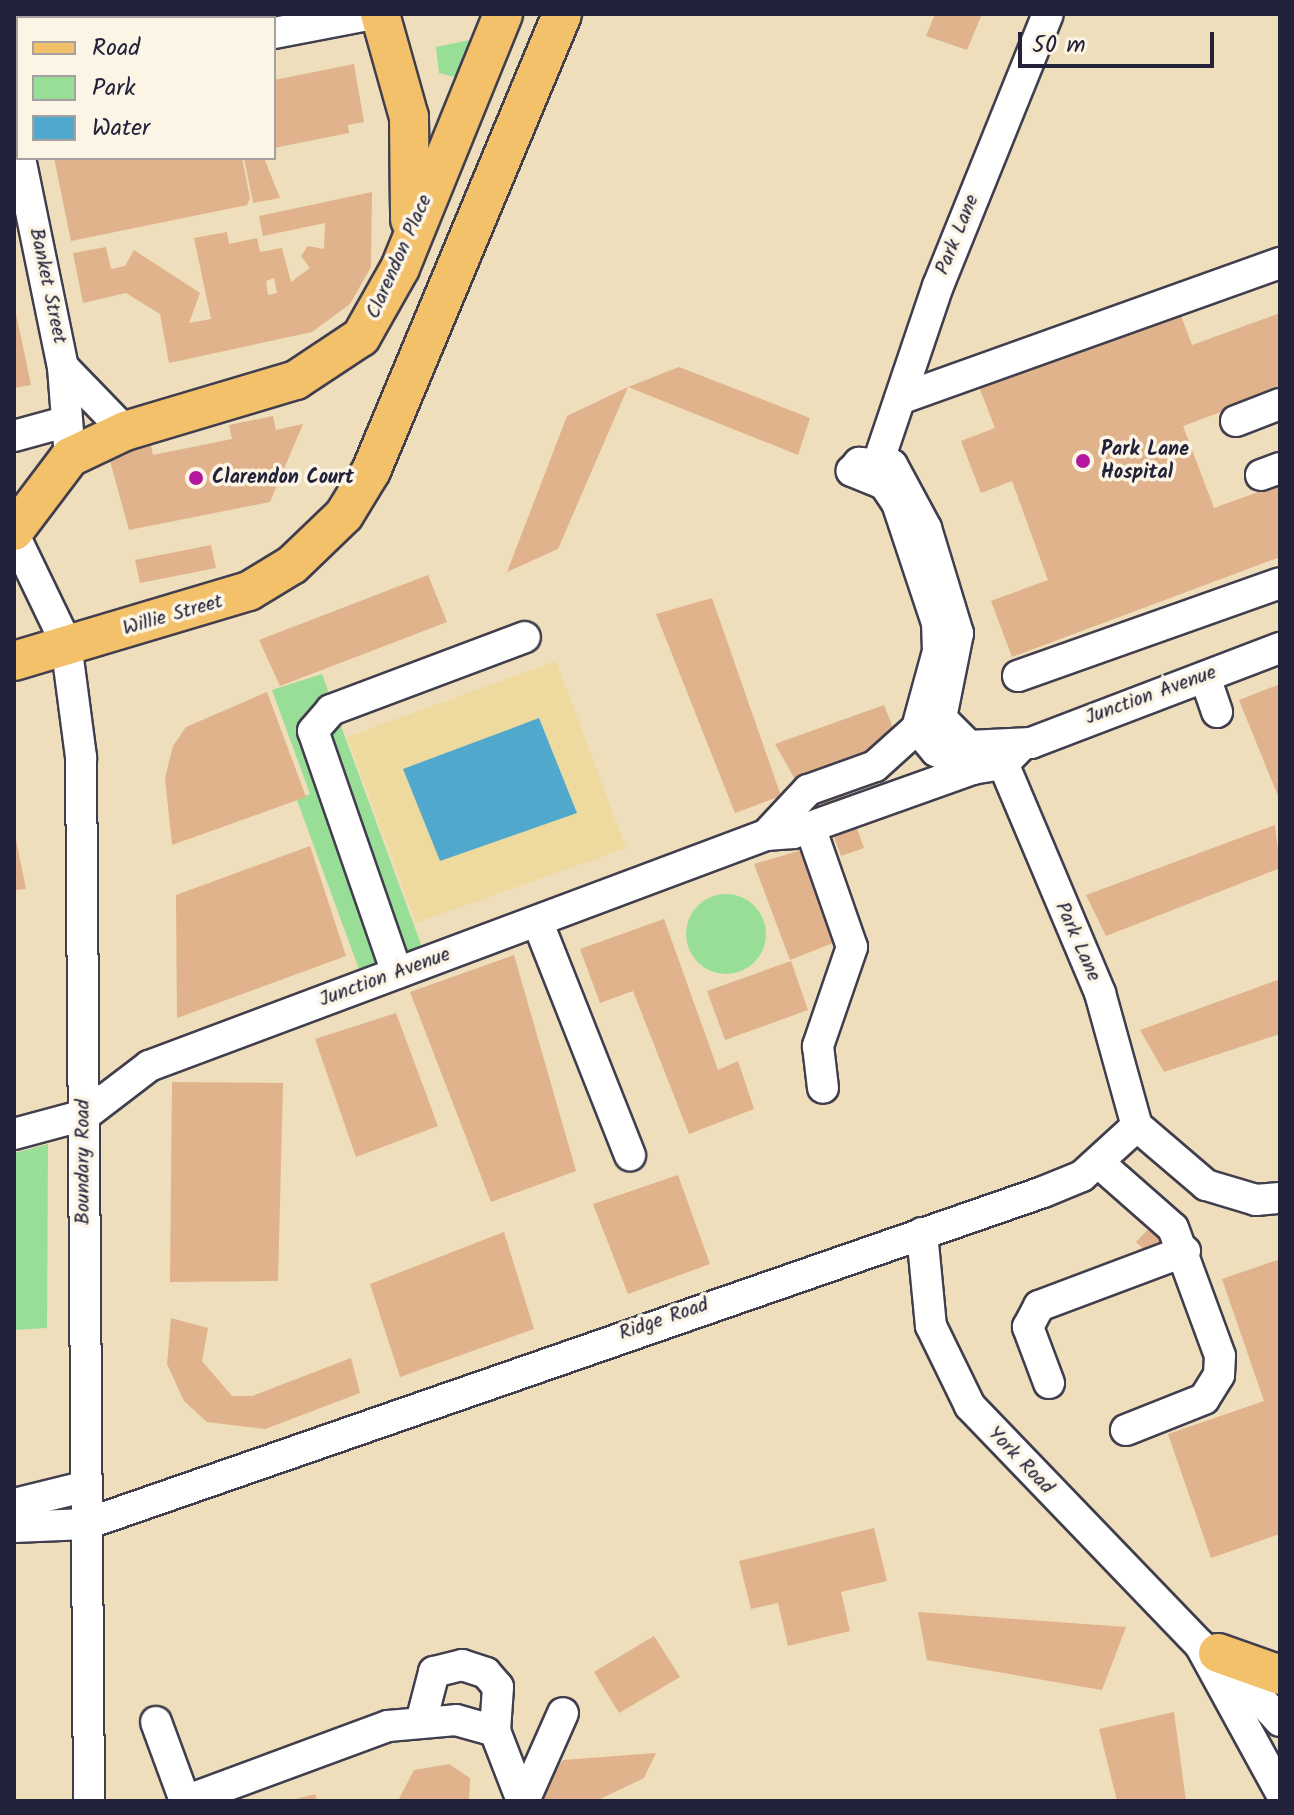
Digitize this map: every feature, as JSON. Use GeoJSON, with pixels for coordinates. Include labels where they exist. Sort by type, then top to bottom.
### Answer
{"type":"FeatureCollection","features":[{"type":"Feature","properties":{"kind":"main road"},"geometry":{"type":"LineString","coordinates":[[380,14],[409,117],[410,239]]}},
{"type":"Feature","properties":{"kind":"main road","name":"Clarendon Place"},"geometry":{"type":"LineString","coordinates":[[68,440],[125,431],[296,380],[341,355],[380,311],[503,14]]}},
{"type":"Feature","properties":{"kind":"main road","name":"Willie Street"},"geometry":{"type":"LineString","coordinates":[[14,661],[66,643],[166,621],[249,591],[322,541],[371,471],[562,14]]}},
{"type":"Feature","properties":{"kind":"main road"},"geometry":{"type":"LineString","coordinates":[[14,533],[68,440]]}},
{"type":"Feature","properties":{"kind":"main road"},"geometry":{"type":"LineString","coordinates":[[1209,1649],[1280,1675]]}},
{"type":"Feature","properties":{"kind":"street"},"geometry":{"type":"LineString","coordinates":[[276,33],[373,14]]}},
{"type":"Feature","properties":{"kind":"street","name":"Park Lane"},"geometry":{"type":"LineString","coordinates":[[929,723],[939,639],[897,503],[884,484],[852,471],[879,460],[1048,14]]}},
{"type":"Feature","properties":{"kind":"street","name":"Banket Street"},"geometry":{"type":"LineString","coordinates":[[20,160],[63,367],[68,440]]}},
{"type":"Feature","properties":{"kind":"street"},"geometry":{"type":"LineString","coordinates":[[900,399],[1280,263]]}},
{"type":"Feature","properties":{"kind":"street","name":"Banket Street"},"geometry":{"type":"LineString","coordinates":[[63,367],[125,431]]}},
{"type":"Feature","properties":{"kind":"street"},"geometry":{"type":"LineString","coordinates":[[1236,421],[1280,404]]}},
{"type":"Feature","properties":{"kind":"street"},"geometry":{"type":"LineString","coordinates":[[14,436],[68,440]]}},
{"type":"Feature","properties":{"kind":"street"},"geometry":{"type":"LineString","coordinates":[[766,835],[794,800],[875,766],[929,723],[956,652],[954,616],[926,528],[904,476],[879,460]]}},
{"type":"Feature","properties":{"kind":"street","name":"Boundary Road"},"geometry":{"type":"LineString","coordinates":[[14,533],[66,643],[81,757],[85,1115],[84,1487],[89,1801]]}},
{"type":"Feature","properties":{"kind":"street"},"geometry":{"type":"LineString","coordinates":[[1018,676],[1280,583]]}},
{"type":"Feature","properties":{"kind":"street"},"geometry":{"type":"LineString","coordinates":[[397,973],[313,731],[331,710],[525,637]]}},
{"type":"Feature","properties":{"kind":"street","name":"Junction Avenue"},"geometry":{"type":"LineString","coordinates":[[14,1134],[85,1115],[149,1066],[538,923],[766,835],[810,827],[1280,648]]}},
{"type":"Feature","properties":{"kind":"street"},"geometry":{"type":"LineString","coordinates":[[1205,677],[1217,712]]}},
{"type":"Feature","properties":{"kind":"street"},"geometry":{"type":"LineString","coordinates":[[929,723],[969,746],[999,757]]}},
{"type":"Feature","properties":{"kind":"street","name":"Park Lane"},"geometry":{"type":"LineString","coordinates":[[999,757],[1100,993],[1137,1126]]}},
{"type":"Feature","properties":{"kind":"street"},"geometry":{"type":"LineString","coordinates":[[810,827],[852,947],[818,1046],[823,1088]]}},
{"type":"Feature","properties":{"kind":"street"},"geometry":{"type":"LineString","coordinates":[[538,923],[630,1155]]}},
{"type":"Feature","properties":{"kind":"street"},"geometry":{"type":"LineString","coordinates":[[1137,1126],[1206,1185],[1256,1200],[1280,1198]]}},
{"type":"Feature","properties":{"kind":"street","name":"Ridge Road"},"geometry":{"type":"LineString","coordinates":[[14,1527],[86,1524],[1043,1192],[1099,1163],[1137,1126]]}},
{"type":"Feature","properties":{"kind":"street"},"geometry":{"type":"LineString","coordinates":[[1099,1163],[1150,1205],[1185,1251],[1219,1375],[1204,1399],[1126,1430]]}},
{"type":"Feature","properties":{"kind":"street","name":"York Road"},"geometry":{"type":"LineString","coordinates":[[922,1233],[931,1326],[970,1406],[1280,1721]]}},
{"type":"Feature","properties":{"kind":"street"},"geometry":{"type":"LineString","coordinates":[[1049,1383],[1028,1327],[1039,1306],[1185,1251]]}},
{"type":"Feature","properties":{"kind":"street"},"geometry":{"type":"LineString","coordinates":[[14,1504],[84,1487]]}},
{"type":"Feature","properties":{"kind":"street","name":"York Road"},"geometry":{"type":"LineString","coordinates":[[1209,1649],[1280,1791]]}},
{"type":"Feature","properties":{"kind":"street"},"geometry":{"type":"LineString","coordinates":[[421,1722],[434,1672],[462,1665],[486,1673],[498,1687],[495,1731],[523,1801]]}},
{"type":"Feature","properties":{"kind":"street"},"geometry":{"type":"LineString","coordinates":[[523,1801],[563,1713]]}},
{"type":"Feature","properties":{"kind":"street"},"geometry":{"type":"LineString","coordinates":[[156,1722],[185,1801],[388,1726],[456,1720],[495,1731]]}},
{"type":"Feature","properties":{"kind":"green space"},"geometry":{"type":"Polygon","coordinates":[[[470,40],[459,78],[439,73],[436,47],[470,40]]]}},
{"type":"Feature","properties":{"kind":"green space"},"geometry":{"type":"Polygon","coordinates":[[[322,674],[426,958],[363,980],[297,800],[310,794],[272,690],[322,674]]]}},
{"type":"Feature","properties":{"kind":"green space"},"geometry":{"type":"Polygon","coordinates":[[[726,894],[741,897],[754,906],[763,919],[766,934],[763,949],[754,962],[741,971],[726,974],[711,971],[698,962],[689,949],[686,934],[689,919],[698,906],[711,897],[726,894]]]}},
{"type":"Feature","properties":{"kind":"green space"},"geometry":{"type":"Polygon","coordinates":[[[48,1144],[47,1328],[14,1330],[14,1153],[48,1144]]]}},
{"type":"Feature","properties":{"kind":"sand"},"geometry":{"type":"Polygon","coordinates":[[[556,661],[626,848],[416,923],[347,737],[556,661]]]}},
{"type":"Feature","properties":{"kind":"water"},"geometry":{"type":"Polygon","coordinates":[[[539,718],[577,813],[440,861],[403,769],[539,718]]]}},
{"type":"Feature","properties":{"kind":"building"},"geometry":{"type":"Polygon","coordinates":[[[21,14],[136,16],[22,16],[21,14]]]}},
{"type":"Feature","properties":{"kind":"building"},"geometry":{"type":"Polygon","coordinates":[[[935,14],[982,14],[967,50],[926,36],[935,14]]]}},
{"type":"Feature","properties":{"kind":"building"},"geometry":{"type":"Polygon","coordinates":[[[354,64],[364,122],[348,125],[349,133],[276,148],[276,80],[354,64]]]}},
{"type":"Feature","properties":{"kind":"building"},"geometry":{"type":"Polygon","coordinates":[[[54,160],[242,160],[250,198],[247,205],[71,241],[54,160]]]}},
{"type":"Feature","properties":{"kind":"building"},"geometry":{"type":"Polygon","coordinates":[[[244,160],[265,160],[280,198],[253,203],[244,160]]]}},
{"type":"Feature","properties":{"kind":"building"},"geometry":{"type":"Polygon","coordinates":[[[372,192],[371,267],[350,304],[312,332],[169,363],[160,314],[126,293],[83,303],[73,253],[106,247],[111,269],[125,266],[134,250],[200,293],[189,323],[211,319],[194,238],[227,232],[229,244],[257,238],[260,252],[282,248],[291,282],[310,268],[301,256],[308,246],[324,249],[325,223],[263,236],[259,216],[372,192]],[[274,278],[266,281],[268,295],[277,293],[274,278]]]}},
{"type":"Feature","properties":{"kind":"building"},"geometry":{"type":"Polygon","coordinates":[[[14,304],[31,385],[14,388],[14,304]]]}},
{"type":"Feature","properties":{"kind":"building","name":"Park Lane Hospital"},"geometry":{"type":"Polygon","coordinates":[[[1177,305],[1192,345],[1280,313],[1280,390],[1183,426],[1214,508],[1280,484],[1280,557],[1012,657],[991,601],[1048,580],[1012,481],[981,493],[961,441],[995,428],[976,379],[1177,305]]]}},
{"type":"Feature","properties":{"kind":"building"},"geometry":{"type":"Polygon","coordinates":[[[679,367],[810,418],[798,455],[628,387],[679,367]]]}},
{"type":"Feature","properties":{"kind":"building"},"geometry":{"type":"Polygon","coordinates":[[[628,387],[558,549],[507,572],[567,416],[628,387]]]}},
{"type":"Feature","properties":{"kind":"building","name":"Clarendon Court"},"geometry":{"type":"Polygon","coordinates":[[[273,416],[276,430],[303,424],[270,502],[129,530],[107,450],[150,441],[153,455],[232,439],[229,425],[273,416]]]}},
{"type":"Feature","properties":{"kind":"building"},"geometry":{"type":"Polygon","coordinates":[[[211,545],[216,568],[140,583],[135,560],[211,545]]]}},
{"type":"Feature","properties":{"kind":"building"},"geometry":{"type":"Polygon","coordinates":[[[428,575],[447,622],[280,686],[259,640],[428,575]]]}},
{"type":"Feature","properties":{"kind":"building"},"geometry":{"type":"Polygon","coordinates":[[[712,598],[781,796],[735,813],[656,614],[712,598]]]}},
{"type":"Feature","properties":{"kind":"building"},"geometry":{"type":"Polygon","coordinates":[[[1280,684],[1280,801],[1239,700],[1280,684]]]}},
{"type":"Feature","properties":{"kind":"building"},"geometry":{"type":"Polygon","coordinates":[[[267,692],[306,797],[172,845],[165,778],[173,746],[186,727],[267,692]]]}},
{"type":"Feature","properties":{"kind":"building"},"geometry":{"type":"Polygon","coordinates":[[[884,705],[898,740],[822,770],[835,767],[864,848],[841,856],[811,775],[796,781],[775,744],[884,705]]]}},
{"type":"Feature","properties":{"kind":"building"},"geometry":{"type":"Polygon","coordinates":[[[1275,825],[1280,868],[1106,936],[1086,895],[1275,825]]]}},
{"type":"Feature","properties":{"kind":"building"},"geometry":{"type":"Polygon","coordinates":[[[15,835],[26,889],[14,890],[15,835]]]}},
{"type":"Feature","properties":{"kind":"building"},"geometry":{"type":"Polygon","coordinates":[[[310,846],[346,956],[177,1018],[176,895],[310,846]]]}},
{"type":"Feature","properties":{"kind":"building"},"geometry":{"type":"Polygon","coordinates":[[[805,849],[838,941],[790,960],[754,864],[805,849]]]}},
{"type":"Feature","properties":{"kind":"building"},"geometry":{"type":"Polygon","coordinates":[[[664,919],[718,1070],[738,1061],[754,1109],[689,1134],[633,991],[600,1003],[580,949],[664,919]]]}},
{"type":"Feature","properties":{"kind":"building"},"geometry":{"type":"Polygon","coordinates":[[[514,955],[576,1171],[491,1202],[410,992],[514,955]]]}},
{"type":"Feature","properties":{"kind":"building"},"geometry":{"type":"Polygon","coordinates":[[[791,961],[808,1010],[725,1040],[707,991],[791,961]]]}},
{"type":"Feature","properties":{"kind":"building"},"geometry":{"type":"Polygon","coordinates":[[[1280,979],[1280,1034],[1164,1072],[1140,1030],[1280,979]]]}},
{"type":"Feature","properties":{"kind":"building"},"geometry":{"type":"Polygon","coordinates":[[[396,1013],[438,1126],[356,1157],[315,1039],[396,1013]]]}},
{"type":"Feature","properties":{"kind":"building"},"geometry":{"type":"Polygon","coordinates":[[[172,1082],[283,1083],[278,1281],[170,1282],[172,1082]]]}},
{"type":"Feature","properties":{"kind":"building"},"geometry":{"type":"Polygon","coordinates":[[[678,1175],[710,1264],[628,1294],[593,1204],[678,1175]]]}},
{"type":"Feature","properties":{"kind":"building"},"geometry":{"type":"Polygon","coordinates":[[[1156,1221],[1171,1236],[1150,1255],[1136,1242],[1156,1221]]]}},
{"type":"Feature","properties":{"kind":"building"},"geometry":{"type":"Polygon","coordinates":[[[504,1232],[534,1329],[400,1377],[370,1284],[504,1232]]]}},
{"type":"Feature","properties":{"kind":"building"},"geometry":{"type":"Polygon","coordinates":[[[1280,1259],[1280,1534],[1211,1558],[1168,1434],[1264,1401],[1222,1279],[1280,1259]]]}},
{"type":"Feature","properties":{"kind":"building"},"geometry":{"type":"Polygon","coordinates":[[[171,1318],[208,1328],[202,1361],[232,1396],[252,1396],[351,1358],[360,1393],[265,1429],[207,1422],[184,1401],[167,1364],[171,1318]]]}},
{"type":"Feature","properties":{"kind":"building"},"geometry":{"type":"Polygon","coordinates":[[[874,1528],[887,1581],[841,1592],[850,1631],[788,1646],[778,1603],[751,1609],[739,1561],[874,1528]]]}},
{"type":"Feature","properties":{"kind":"building"},"geometry":{"type":"Polygon","coordinates":[[[918,1612],[1126,1627],[1102,1690],[927,1660],[918,1612]]]}},
{"type":"Feature","properties":{"kind":"building"},"geometry":{"type":"Polygon","coordinates":[[[654,1636],[680,1677],[619,1713],[594,1672],[654,1636]]]}},
{"type":"Feature","properties":{"kind":"building"},"geometry":{"type":"Polygon","coordinates":[[[1174,1712],[1186,1801],[1117,1801],[1099,1729],[1174,1712]]]}},
{"type":"Feature","properties":{"kind":"building"},"geometry":{"type":"Polygon","coordinates":[[[656,1753],[644,1778],[596,1801],[533,1801],[563,1760],[656,1753]]]}},
{"type":"Feature","properties":{"kind":"building"},"geometry":{"type":"Polygon","coordinates":[[[449,1764],[470,1778],[469,1801],[398,1801],[414,1770],[449,1764]]]}},
{"type":"Feature","properties":{"kind":"building"},"geometry":{"type":"Polygon","coordinates":[[[315,1794],[317,1801],[292,1801],[292,1800],[315,1794]]]}},
{"type":"Feature","properties":{"kind":"place","name":"Park Lane Hospital"},"geometry":{"type":"Point","coordinates":[1083,461]}},
{"type":"Feature","properties":{"kind":"place","name":"Clarendon Court"},"geometry":{"type":"Point","coordinates":[196,478]}}]}
